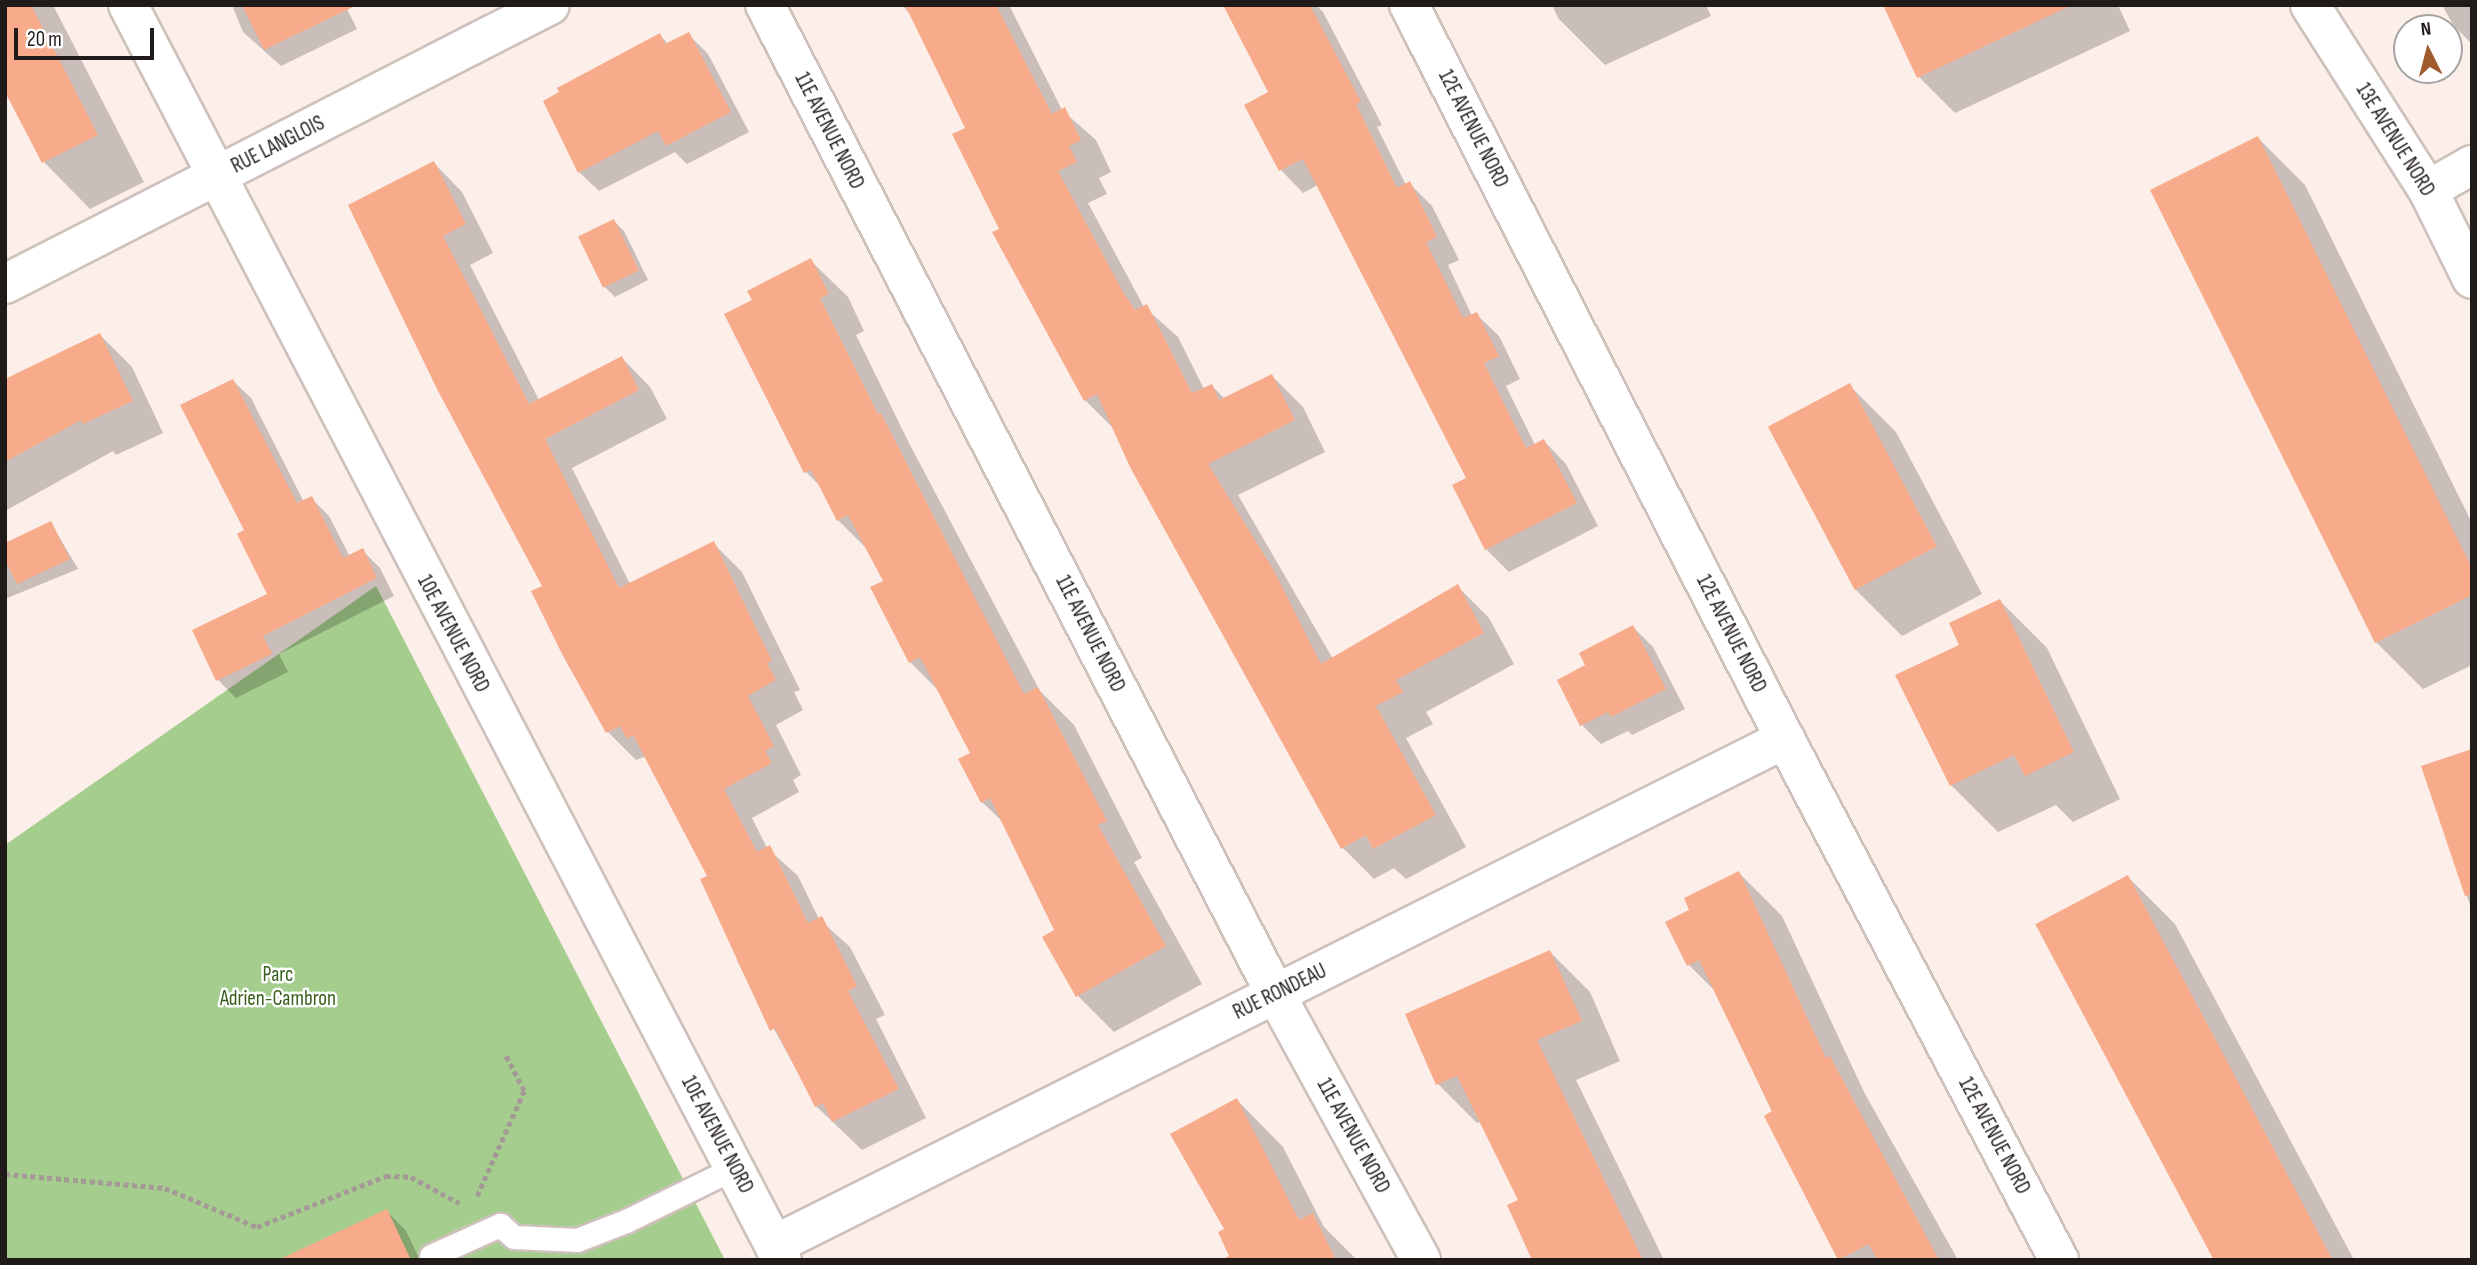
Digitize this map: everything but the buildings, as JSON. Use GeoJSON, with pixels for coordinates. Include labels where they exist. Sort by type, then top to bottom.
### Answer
{"type":"FeatureCollection","features":[{"type":"Feature","properties":{"kind":"street","name":"10E AVENUE NORD"},"geometry":{"type":"LineString","coordinates":[[128,5],[778,1252]]}},
{"type":"Feature","properties":{"kind":"street","name":"RUE LANGLOIS"},"geometry":{"type":"LineString","coordinates":[[5,284],[550,5]]}},
{"type":"Feature","properties":{"kind":"street","name":"11E AVENUE NORD"},"geometry":{"type":"LineString","coordinates":[[765,5],[1276,995],[1421,1260]]}},
{"type":"Feature","properties":{"kind":"street","name":"12E AVENUE NORD"},"geometry":{"type":"LineString","coordinates":[[1409,5],[1785,739],[2059,1260]]}},
{"type":"Feature","properties":{"kind":"street","name":"13E AVENUE NORD"},"geometry":{"type":"LineString","coordinates":[[2310,5],[2428,190],[2472,279]]}},
{"type":"Feature","properties":{"kind":"street"},"geometry":{"type":"LineString","coordinates":[[2428,190],[2472,165]]}},
{"type":"Feature","properties":{"kind":"street","name":"RUE RONDEAU"},"geometry":{"type":"LineString","coordinates":[[778,1252],[1276,995],[1785,739]]}},
{"type":"Feature","properties":{"kind":"lane"},"geometry":{"type":"LineString","coordinates":[[431,1256],[500,1225],[514,1237],[577,1240],[626,1222],[734,1168]]}},
{"type":"Feature","properties":{"kind":"path"},"geometry":{"type":"LineString","coordinates":[[5,1174],[165,1188],[257,1227],[386,1176],[411,1177],[471,1209],[524,1091],[505,1054]]}},
{"type":"Feature","properties":{"kind":"green space","name":"Parc Adrien-Cambron"},"geometry":{"type":"Polygon","coordinates":[[[376,586],[725,1260],[5,1260],[5,845],[376,586]]]}}]}
